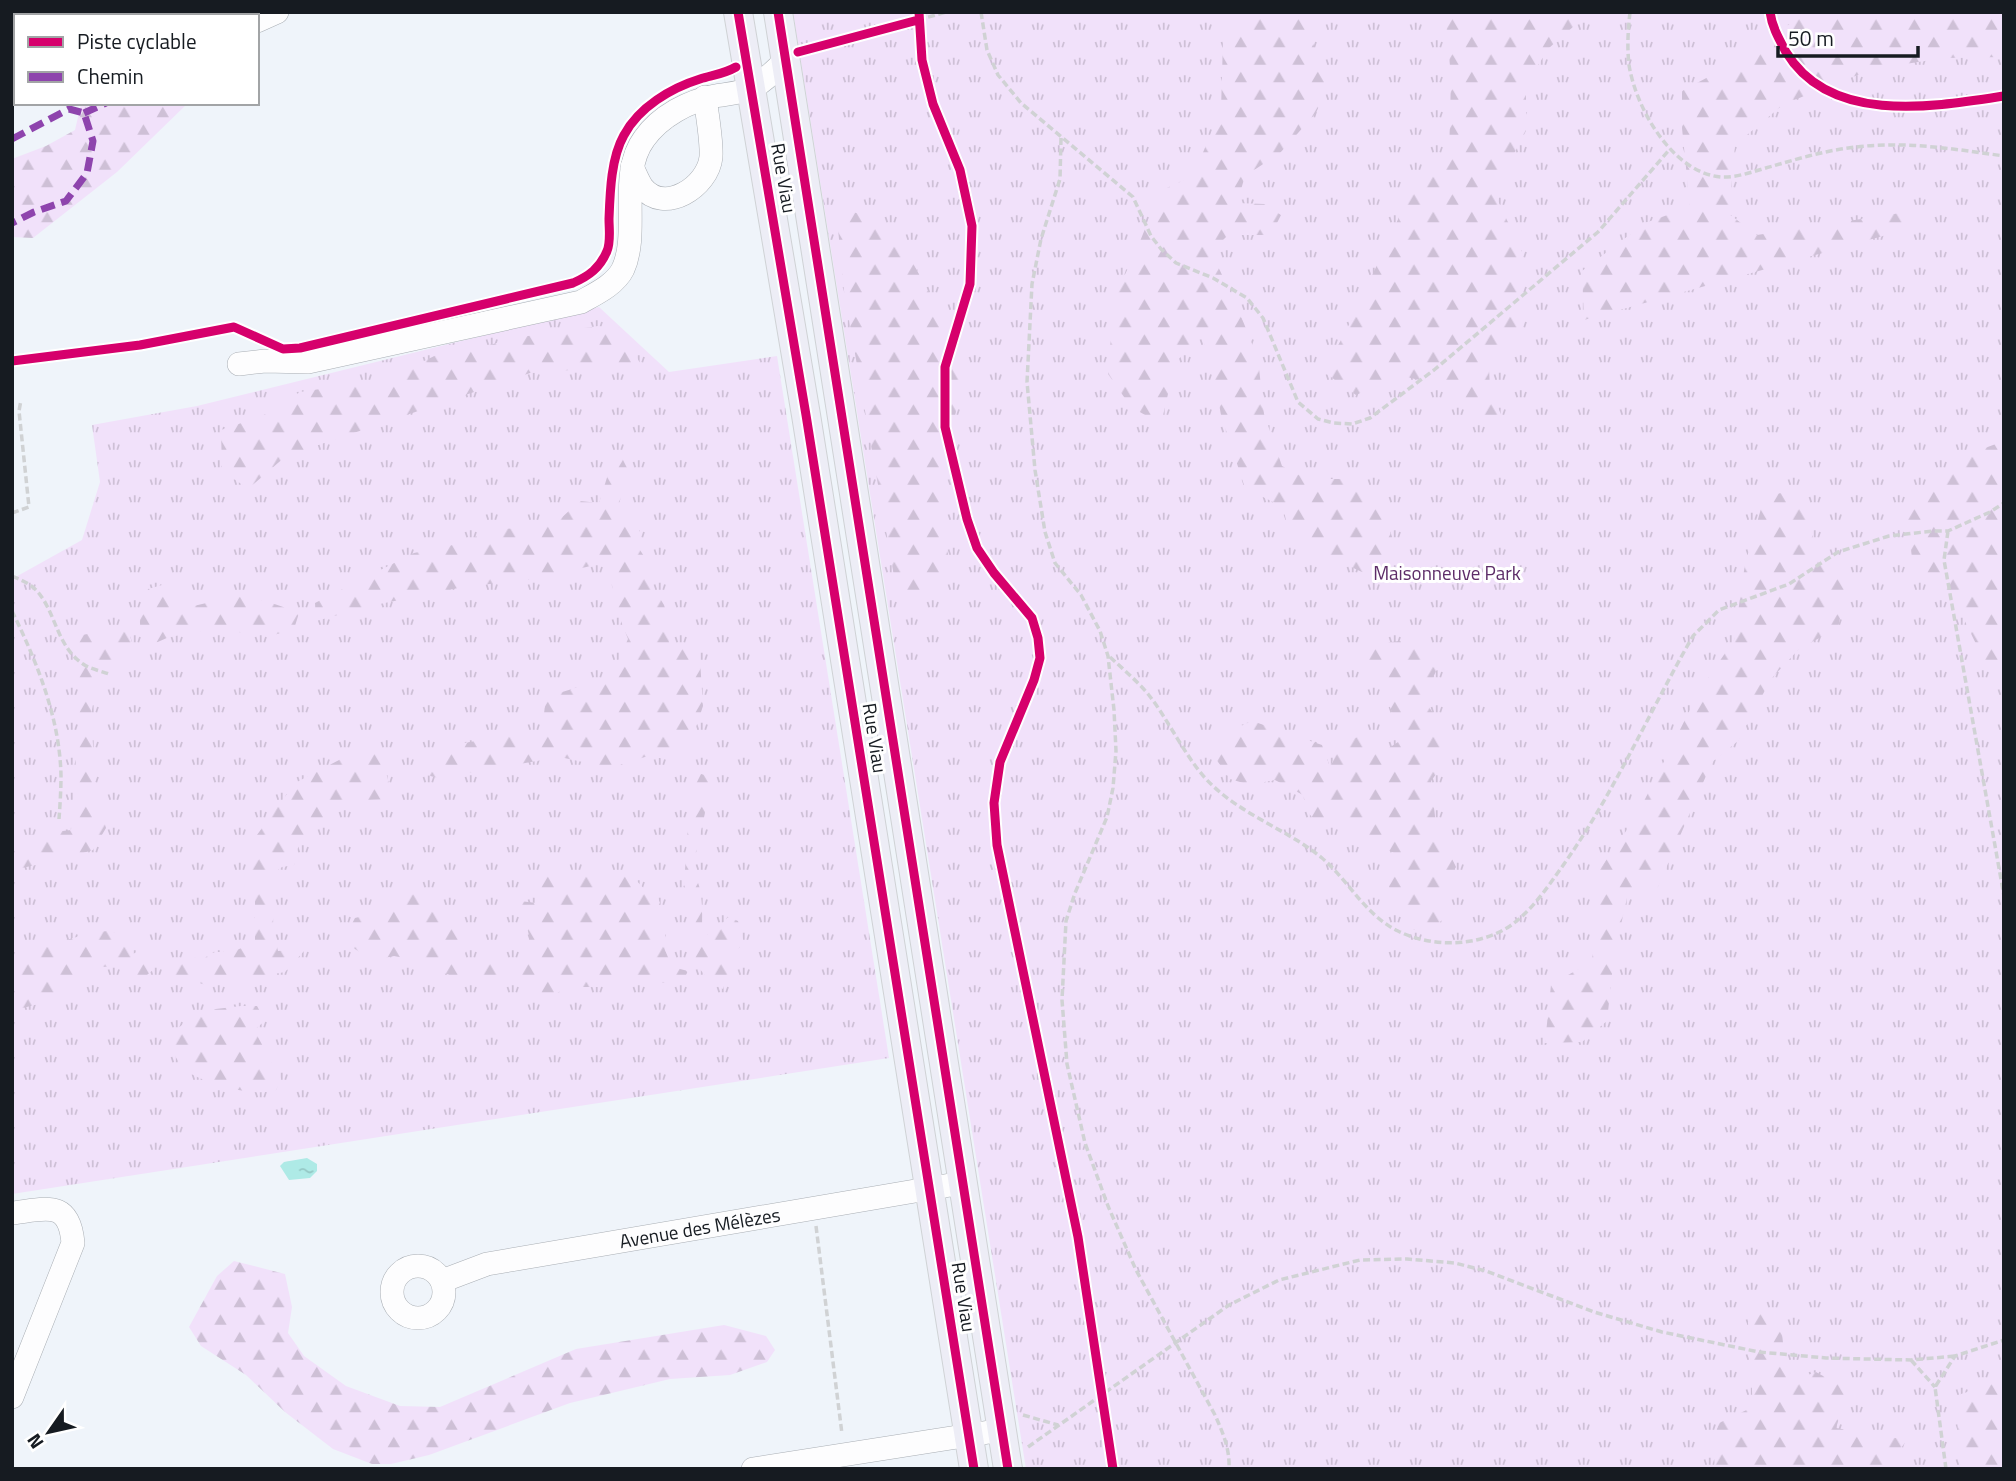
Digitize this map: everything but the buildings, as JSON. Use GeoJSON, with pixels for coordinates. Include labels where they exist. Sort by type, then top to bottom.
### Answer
{"type":"FeatureCollection","features":[{"type":"Feature","properties":{"kind":"main road","name":"Rue Viau"},"geometry":{"type":"LineString","coordinates":[[738,12],[802,388],[974,1469]]}},
{"type":"Feature","properties":{"kind":"main road","name":"Rue Viau"},"geometry":{"type":"LineString","coordinates":[[778,12],[962,1183],[1014,1460]]}},
{"type":"Feature","properties":{"kind":"street"},"geometry":{"type":"LineString","coordinates":[[259,20],[277,12]]}},
{"type":"Feature","properties":{"kind":"street"},"geometry":{"type":"LineString","coordinates":[[239,363],[308,362],[581,302],[612,283],[622,270],[628,243],[632,167],[642,140],[660,121],[677,110],[705,97],[751,89],[785,61]]}},
{"type":"Feature","properties":{"kind":"street"},"geometry":{"type":"LineString","coordinates":[[632,167],[643,188],[668,199],[680,196],[694,187],[705,176],[711,158],[705,97]]}},
{"type":"Feature","properties":{"kind":"street","name":"Avenue des Mélèzes"},"geometry":{"type":"LineString","coordinates":[[442,1281],[487,1264],[962,1183]]}},
{"type":"Feature","properties":{"kind":"street"},"geometry":{"type":"LineString","coordinates":[[12,1213],[50,1208],[64,1214],[72,1226],[73,1243],[12,1398]]}},
{"type":"Feature","properties":{"kind":"street"},"geometry":{"type":"LineString","coordinates":[[753,1469],[968,1435],[1008,1421]]}},
{"type":"Feature","properties":{"kind":"path"},"geometry":{"type":"LineString","coordinates":[[919,34],[916,18],[946,12]]}},
{"type":"Feature","properties":{"kind":"path"},"geometry":{"type":"LineString","coordinates":[[981,12],[987,50],[999,75],[1021,103],[1133,197],[1152,236],[1176,263],[1213,278],[1247,298],[1263,318],[1298,402],[1318,419],[1334,424],[1352,424],[1370,418],[1434,370],[1598,232],[1670,149]]}},
{"type":"Feature","properties":{"kind":"path"},"geometry":{"type":"LineString","coordinates":[[1630,12],[1627,37],[1633,80],[1641,102],[1670,149],[1680,160],[1699,171],[1722,177],[1741,175],[1831,150],[1881,144],[1921,144],[2004,156]]}},
{"type":"Feature","properties":{"kind":"path"},"geometry":{"type":"LineString","coordinates":[[1061,138],[1060,178],[1041,239],[1032,284],[1027,382],[1035,470],[1045,531],[1055,564],[1081,595],[1100,631],[1108,656],[1115,724],[1113,788],[1107,817],[1066,921],[1062,1000],[1067,1064],[1085,1143],[1108,1206],[1136,1270],[1177,1341],[1224,1436],[1229,1469]]}},
{"type":"Feature","properties":{"kind":"path"},"geometry":{"type":"LineString","coordinates":[[12,513],[29,507],[19,411],[21,400]]}},
{"type":"Feature","properties":{"kind":"path"},"geometry":{"type":"LineString","coordinates":[[1108,656],[1148,694],[1210,784],[1237,806],[1304,845],[1321,858],[1380,919],[1411,936],[1458,943],[1477,941],[1510,925],[1528,911],[1575,849],[1620,773],[1693,636],[1709,618],[1731,605],[1789,584],[1839,552],[1889,536],[1948,531],[2004,503]]}},
{"type":"Feature","properties":{"kind":"path"},"geometry":{"type":"LineString","coordinates":[[1948,531],[1944,560],[2004,897]]}},
{"type":"Feature","properties":{"kind":"path"},"geometry":{"type":"LineString","coordinates":[[12,576],[38,592],[64,644],[72,654],[85,665],[109,674]]}},
{"type":"Feature","properties":{"kind":"path"},"geometry":{"type":"LineString","coordinates":[[12,611],[40,673],[59,747],[60,819]]}},
{"type":"Feature","properties":{"kind":"path"},"geometry":{"type":"LineString","coordinates":[[814,1210],[845,1455]]}},
{"type":"Feature","properties":{"kind":"path"},"geometry":{"type":"LineString","coordinates":[[1014,1460],[1058,1425],[1229,1304],[1279,1280],[1360,1261],[1407,1258],[1434,1260],[1486,1271],[1594,1312],[1714,1344],[1802,1356],[1911,1360],[1955,1356],[2004,1340]]}},
{"type":"Feature","properties":{"kind":"path"},"geometry":{"type":"LineString","coordinates":[[1935,1387],[1955,1356]]}},
{"type":"Feature","properties":{"kind":"path"},"geometry":{"type":"LineString","coordinates":[[1911,1360],[1935,1387],[1946,1469]]}},
{"type":"Feature","properties":{"kind":"path"},"geometry":{"type":"LineString","coordinates":[[1101,1382],[1105,1407]]}},
{"type":"Feature","properties":{"kind":"path"},"geometry":{"type":"LineString","coordinates":[[1008,1421],[1058,1425]]}},
{"type":"Feature","properties":{"kind":"green space"},"geometry":{"type":"Polygon","coordinates":[[[12,12],[47,12],[14,14],[12,59],[12,12]]]}},
{"type":"Feature","properties":{"kind":"green space","name":"Maisonneuve Park"},"geometry":{"type":"Polygon","coordinates":[[[793,12],[2004,12],[2004,1469],[1026,1469],[793,12]]]}},
{"type":"Feature","properties":{"kind":"green space"},"geometry":{"type":"Polygon","coordinates":[[[1239,12],[1298,12],[1312,40],[1327,87],[1316,113],[1280,153],[1245,176],[1237,203],[1264,204],[1281,215],[1271,235],[1228,235],[1211,252],[1258,359],[1264,414],[1282,466],[1307,479],[1354,479],[1385,508],[1394,550],[1364,573],[1290,538],[1283,507],[1245,488],[1221,415],[1212,365],[1200,332],[1175,364],[1161,424],[1131,407],[1108,374],[1114,298],[1160,191],[1193,176],[1221,110],[1223,40],[1239,12]]]}},
{"type":"Feature","properties":{"kind":"green space"},"geometry":{"type":"Polygon","coordinates":[[[1445,12],[1590,12],[1549,48],[1526,84],[1526,131],[1505,171],[1498,201],[1523,254],[1523,334],[1489,368],[1490,389],[1506,426],[1477,424],[1459,390],[1399,375],[1356,395],[1324,372],[1352,319],[1407,200],[1449,158],[1451,77],[1445,12]]]}},
{"type":"Feature","properties":{"kind":"green space"},"geometry":{"type":"Polygon","coordinates":[[[1802,12],[2004,12],[2004,57],[1944,58],[1873,69],[1784,104],[1735,145],[1729,214],[1757,235],[1920,210],[1915,227],[1584,320],[1582,271],[1645,223],[1690,207],[1682,128],[1682,91],[1740,60],[1802,15],[1802,12]]]}},
{"type":"Feature","properties":{"kind":"green space"},"geometry":{"type":"Polygon","coordinates":[[[81,105],[186,105],[117,172],[33,238],[12,237],[12,159],[46,146],[75,130],[81,105]]]}},
{"type":"Feature","properties":{"kind":"green space"},"geometry":{"type":"Polygon","coordinates":[[[836,208],[865,215],[899,234],[967,370],[948,442],[940,499],[949,561],[923,603],[897,593],[844,291],[836,208]]]}},
{"type":"Feature","properties":{"kind":"green space"},"geometry":{"type":"Polygon","coordinates":[[[599,307],[669,372],[777,356],[889,1058],[12,1194],[12,579],[82,540],[100,482],[92,425],[197,406],[599,307]]]}},
{"type":"Feature","properties":{"kind":"green space"},"geometry":{"type":"Polygon","coordinates":[[[598,326],[621,328],[641,365],[530,373],[286,456],[248,489],[222,470],[221,430],[262,416],[300,392],[387,379],[457,345],[477,348],[521,337],[598,326]]]}},
{"type":"Feature","properties":{"kind":"green space"},"geometry":{"type":"Polygon","coordinates":[[[2004,441],[2004,664],[1996,685],[1960,611],[1913,566],[1905,501],[1974,452],[2004,441]]]}},
{"type":"Feature","properties":{"kind":"green space"},"geometry":{"type":"Polygon","coordinates":[[[620,454],[628,470],[619,504],[633,518],[641,534],[640,550],[649,564],[650,582],[664,605],[669,621],[669,643],[699,645],[703,706],[692,739],[677,761],[648,756],[610,768],[560,757],[438,778],[423,774],[424,756],[440,747],[542,730],[546,697],[611,677],[628,639],[616,608],[608,562],[534,579],[463,587],[375,605],[316,621],[315,603],[414,553],[462,543],[490,530],[530,527],[559,520],[580,501],[599,503],[610,468],[620,454]]]}},
{"type":"Feature","properties":{"kind":"green space"},"geometry":{"type":"Polygon","coordinates":[[[1791,492],[1811,507],[1813,538],[1847,584],[1838,628],[1799,649],[1771,679],[1738,741],[1712,762],[1657,889],[1629,889],[1614,956],[1607,1021],[1582,1042],[1545,1043],[1551,985],[1592,961],[1598,872],[1637,815],[1700,690],[1734,640],[1745,564],[1765,495],[1791,492]]]}},
{"type":"Feature","properties":{"kind":"green space"},"geometry":{"type":"Polygon","coordinates":[[[169,583],[187,607],[237,596],[264,601],[299,613],[294,629],[274,635],[210,630],[169,637],[151,645],[140,625],[143,605],[148,589],[169,583]]]}},
{"type":"Feature","properties":{"kind":"green space"},"geometry":{"type":"Polygon","coordinates":[[[121,628],[130,636],[135,652],[131,660],[112,666],[98,677],[91,715],[94,806],[101,809],[106,828],[93,850],[12,870],[12,837],[71,830],[80,702],[74,640],[82,635],[121,628]]]}},
{"type":"Feature","properties":{"kind":"green space"},"geometry":{"type":"Polygon","coordinates":[[[1422,638],[1442,659],[1423,698],[1450,739],[1442,766],[1431,781],[1436,825],[1456,867],[1444,887],[1445,918],[1432,928],[1413,930],[1394,907],[1386,874],[1394,853],[1370,840],[1364,821],[1336,816],[1316,822],[1307,811],[1303,795],[1275,780],[1250,785],[1230,779],[1211,752],[1225,733],[1252,721],[1322,745],[1330,767],[1342,745],[1357,737],[1365,735],[1386,750],[1404,738],[1382,682],[1365,675],[1365,654],[1384,643],[1422,638]]]}},
{"type":"Feature","properties":{"kind":"green space"},"geometry":{"type":"Polygon","coordinates":[[[381,753],[393,799],[344,801],[300,839],[294,865],[282,867],[266,879],[274,894],[273,926],[278,951],[290,950],[315,939],[285,972],[209,986],[170,974],[170,965],[192,954],[200,963],[212,953],[235,950],[255,941],[255,897],[248,892],[246,870],[259,859],[251,843],[295,783],[341,759],[381,753]]]}},
{"type":"Feature","properties":{"kind":"green space"},"geometry":{"type":"Polygon","coordinates":[[[701,774],[713,777],[692,871],[700,892],[702,930],[711,937],[728,917],[738,921],[744,943],[735,952],[723,989],[710,982],[696,964],[690,926],[692,902],[684,885],[690,796],[701,774]]]}},
{"type":"Feature","properties":{"kind":"green space"},"geometry":{"type":"Polygon","coordinates":[[[548,868],[597,876],[623,872],[635,879],[646,891],[655,890],[660,903],[651,913],[665,933],[665,950],[672,967],[688,971],[684,979],[663,983],[645,975],[598,987],[569,987],[553,995],[542,996],[514,979],[518,967],[528,960],[530,939],[520,901],[536,903],[532,884],[536,871],[548,868]]]}},
{"type":"Feature","properties":{"kind":"green space"},"geometry":{"type":"Polygon","coordinates":[[[411,894],[436,897],[450,922],[466,941],[463,960],[467,966],[484,956],[494,956],[496,963],[509,970],[508,981],[499,986],[482,983],[423,968],[409,959],[394,956],[373,961],[343,941],[355,918],[370,914],[411,894]]]}},
{"type":"Feature","properties":{"kind":"green space"},"geometry":{"type":"Polygon","coordinates":[[[108,931],[123,934],[133,954],[140,950],[152,956],[154,969],[147,975],[137,977],[122,968],[92,968],[70,990],[53,999],[22,1008],[12,999],[16,975],[27,959],[35,953],[66,940],[108,931]]]}},
{"type":"Feature","properties":{"kind":"green space"},"geometry":{"type":"Polygon","coordinates":[[[257,1006],[265,1021],[254,1030],[281,1079],[276,1090],[254,1092],[212,1083],[188,1072],[175,1054],[171,1034],[199,1011],[257,1006]]]}},
{"type":"Feature","properties":{"kind":"green space"},"geometry":{"type":"Polygon","coordinates":[[[234,1261],[285,1274],[292,1307],[288,1333],[304,1356],[346,1386],[400,1406],[440,1407],[576,1349],[724,1325],[766,1336],[775,1350],[767,1362],[730,1375],[670,1379],[570,1403],[429,1455],[391,1464],[372,1464],[333,1449],[285,1412],[246,1375],[201,1346],[189,1327],[217,1276],[234,1261]]]}},
{"type":"Feature","properties":{"kind":"green space"},"geometry":{"type":"Polygon","coordinates":[[[1757,1296],[1781,1323],[1787,1383],[1816,1372],[1848,1390],[1836,1428],[1907,1440],[1886,1468],[1715,1469],[1713,1441],[1719,1423],[1753,1407],[1748,1322],[1757,1296]]]}},
{"type":"Feature","properties":{"kind":"green space"},"geometry":{"type":"Polygon","coordinates":[[[1995,1383],[2004,1383],[2004,1469],[1962,1469],[1955,1449],[1961,1394],[1995,1383]]]}},
{"type":"Feature","properties":{"kind":"water"},"geometry":{"type":"Polygon","coordinates":[[[307,1158],[317,1164],[317,1171],[310,1178],[289,1180],[280,1166],[284,1162],[307,1158]]]}},
{"type":"Feature","properties":{"kind":"marked path"},"geometry":{"type":"LineString","coordinates":[[84,113],[102,105]]}},
{"type":"Feature","properties":{"kind":"marked path"},"geometry":{"type":"LineString","coordinates":[[12,139],[69,109],[84,113],[93,141],[87,173],[66,201],[12,223]]}},
{"type":"Feature","properties":{"kind":"cycle path"},"geometry":{"type":"LineString","coordinates":[[738,12],[806,415],[974,1469]]}},
{"type":"Feature","properties":{"kind":"cycle path"},"geometry":{"type":"LineString","coordinates":[[778,12],[1008,1469]]}},
{"type":"Feature","properties":{"kind":"cycle path"},"geometry":{"type":"LineString","coordinates":[[919,12],[922,60],[933,104],[960,170],[972,226],[970,284],[945,367],[945,427],[967,519],[977,548],[1032,618],[1038,638],[1040,658],[1034,680],[1000,762],[994,803],[997,845],[1078,1237],[1113,1469]]}},
{"type":"Feature","properties":{"kind":"cycle path"},"geometry":{"type":"LineString","coordinates":[[1770,12],[1774,28],[1786,52],[1805,75],[1829,91],[1856,101],[1885,106],[1915,106],[2004,96]]}},
{"type":"Feature","properties":{"kind":"cycle path"},"geometry":{"type":"LineString","coordinates":[[798,52],[918,20]]}},
{"type":"Feature","properties":{"kind":"cycle path"},"geometry":{"type":"LineString","coordinates":[[12,361],[140,345],[234,327],[283,349],[300,348],[573,283],[593,271],[607,251],[614,165],[620,144],[630,125],[647,107],[667,93],[736,67]]}}]}
